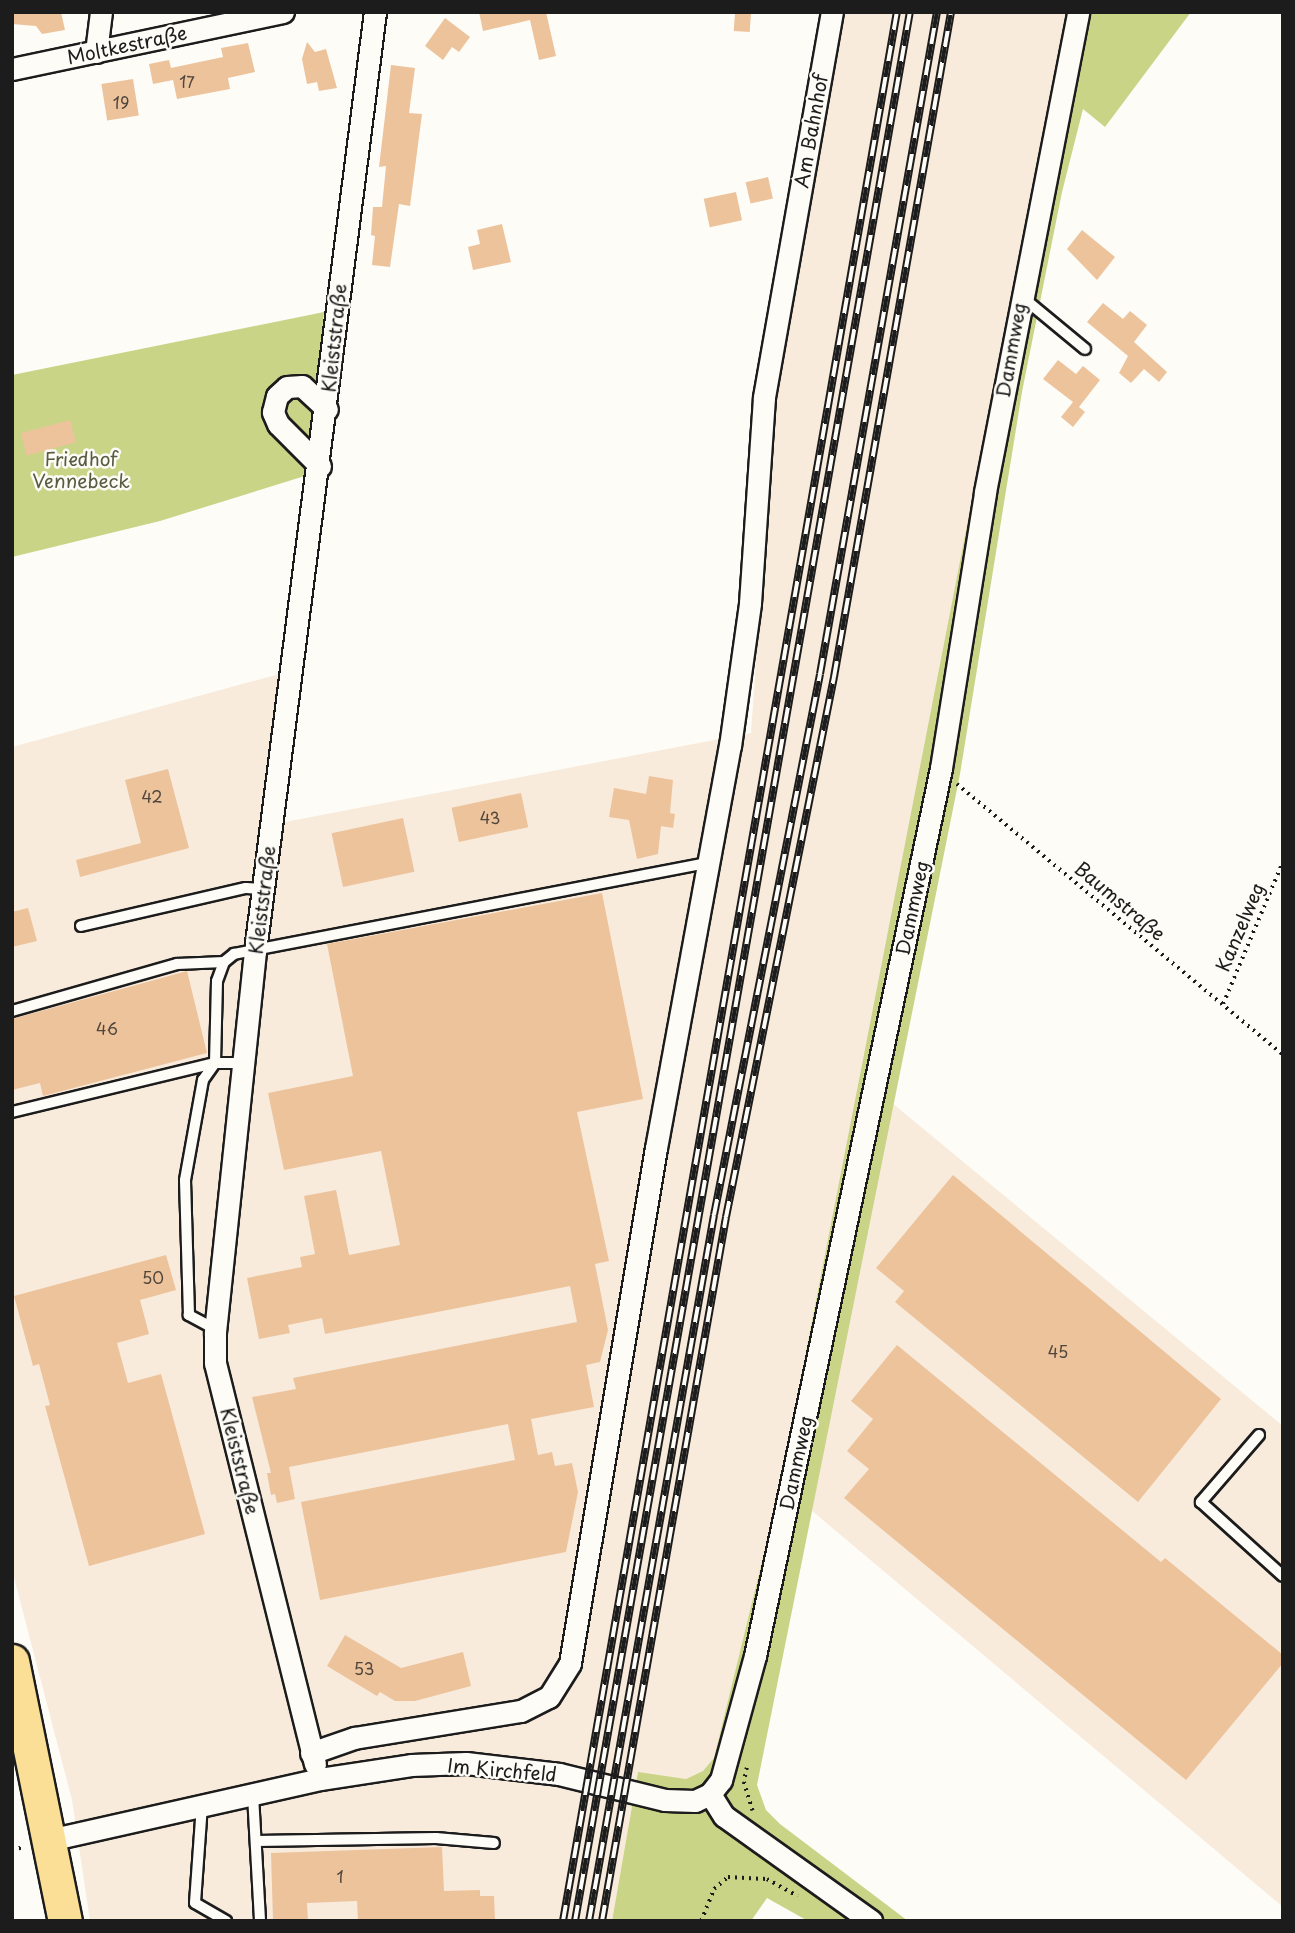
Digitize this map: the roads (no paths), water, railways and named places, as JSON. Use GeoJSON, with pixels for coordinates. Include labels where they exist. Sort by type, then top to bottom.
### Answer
{"type":"FeatureCollection","features":[{"type":"Feature","properties":{"kind":"main road"},"geometry":{"type":"LineString","coordinates":[[12,1661],[65,1921]]}},
{"type":"Feature","properties":{"kind":"street"},"geometry":{"type":"LineString","coordinates":[[96,52],[100,12]]}},
{"type":"Feature","properties":{"kind":"street","name":"Moltkestraße"},"geometry":{"type":"LineString","coordinates":[[12,69],[283,12]]}},
{"type":"Feature","properties":{"kind":"street","name":"Kleiststraße"},"geometry":{"type":"LineString","coordinates":[[320,1779],[311,1753],[215,1363],[215,1329],[255,951],[320,466],[375,12]]}},
{"type":"Feature","properties":{"kind":"street","name":"Am Bahnhof"},"geometry":{"type":"LineString","coordinates":[[311,1753],[354,1738],[521,1712],[549,1697],[566,1673],[710,862],[750,603],[764,397],[832,12]]}},
{"type":"Feature","properties":{"kind":"street","name":"Dammweg"},"geometry":{"type":"LineString","coordinates":[[710,1794],[731,1753],[755,1656],[941,768],[1021,296],[1078,12]]}},
{"type":"Feature","properties":{"kind":"street"},"geometry":{"type":"LineString","coordinates":[[320,466],[278,424],[273,412],[277,396],[287,387],[302,386],[327,409]]}},
{"type":"Feature","properties":{"kind":"street","name":"Im Kirchfeld"},"geometry":{"type":"LineString","coordinates":[[49,1840],[320,1779],[411,1765],[466,1763],[559,1774],[665,1800],[695,1801],[710,1794]]}},
{"type":"Feature","properties":{"kind":"street"},"geometry":{"type":"LineString","coordinates":[[710,1794],[724,1816],[871,1921]]}},
{"type":"Feature","properties":{"kind":"lane"},"geometry":{"type":"LineString","coordinates":[[1021,296],[1084,349]]}},
{"type":"Feature","properties":{"kind":"lane"},"geometry":{"type":"LineString","coordinates":[[215,1329],[189,1315],[184,1225],[195,1114],[203,1080],[215,1063],[217,981],[224,962],[234,954],[710,862]]}},
{"type":"Feature","properties":{"kind":"lane"},"geometry":{"type":"LineString","coordinates":[[81,926],[246,888],[263,889]]}},
{"type":"Feature","properties":{"kind":"lane"},"geometry":{"type":"LineString","coordinates":[[12,1011],[177,964],[224,962]]}},
{"type":"Feature","properties":{"kind":"lane"},"geometry":{"type":"LineString","coordinates":[[12,1112],[215,1063],[243,1063]]}},
{"type":"Feature","properties":{"kind":"lane"},"geometry":{"type":"LineString","coordinates":[[1259,1435],[1201,1502],[1283,1576]]}},
{"type":"Feature","properties":{"kind":"lane"},"geometry":{"type":"LineString","coordinates":[[253,1795],[260,1921]]}},
{"type":"Feature","properties":{"kind":"lane"},"geometry":{"type":"LineString","coordinates":[[202,1805],[195,1903],[226,1921]]}},
{"type":"Feature","properties":{"kind":"lane"},"geometry":{"type":"LineString","coordinates":[[257,1841],[436,1838],[494,1843]]}},
{"type":"Feature","properties":{"kind":"railway"},"geometry":{"type":"LineString","coordinates":[[563,1921],[897,12]]}},
{"type":"Feature","properties":{"kind":"railway"},"geometry":{"type":"LineString","coordinates":[[575,1921],[910,12]]}},
{"type":"Feature","properties":{"kind":"railway"},"geometry":{"type":"LineString","coordinates":[[589,1921],[714,1215],[820,674],[937,12]]}},
{"type":"Feature","properties":{"kind":"railway"},"geometry":{"type":"LineString","coordinates":[[602,1921],[726,1217],[834,677],[951,12]]}},
{"type":"Feature","properties":{"kind":"park label","name":"Friedhof Vennebeck"},"geometry":{"type":"Point","coordinates":[81,470]}}]}
